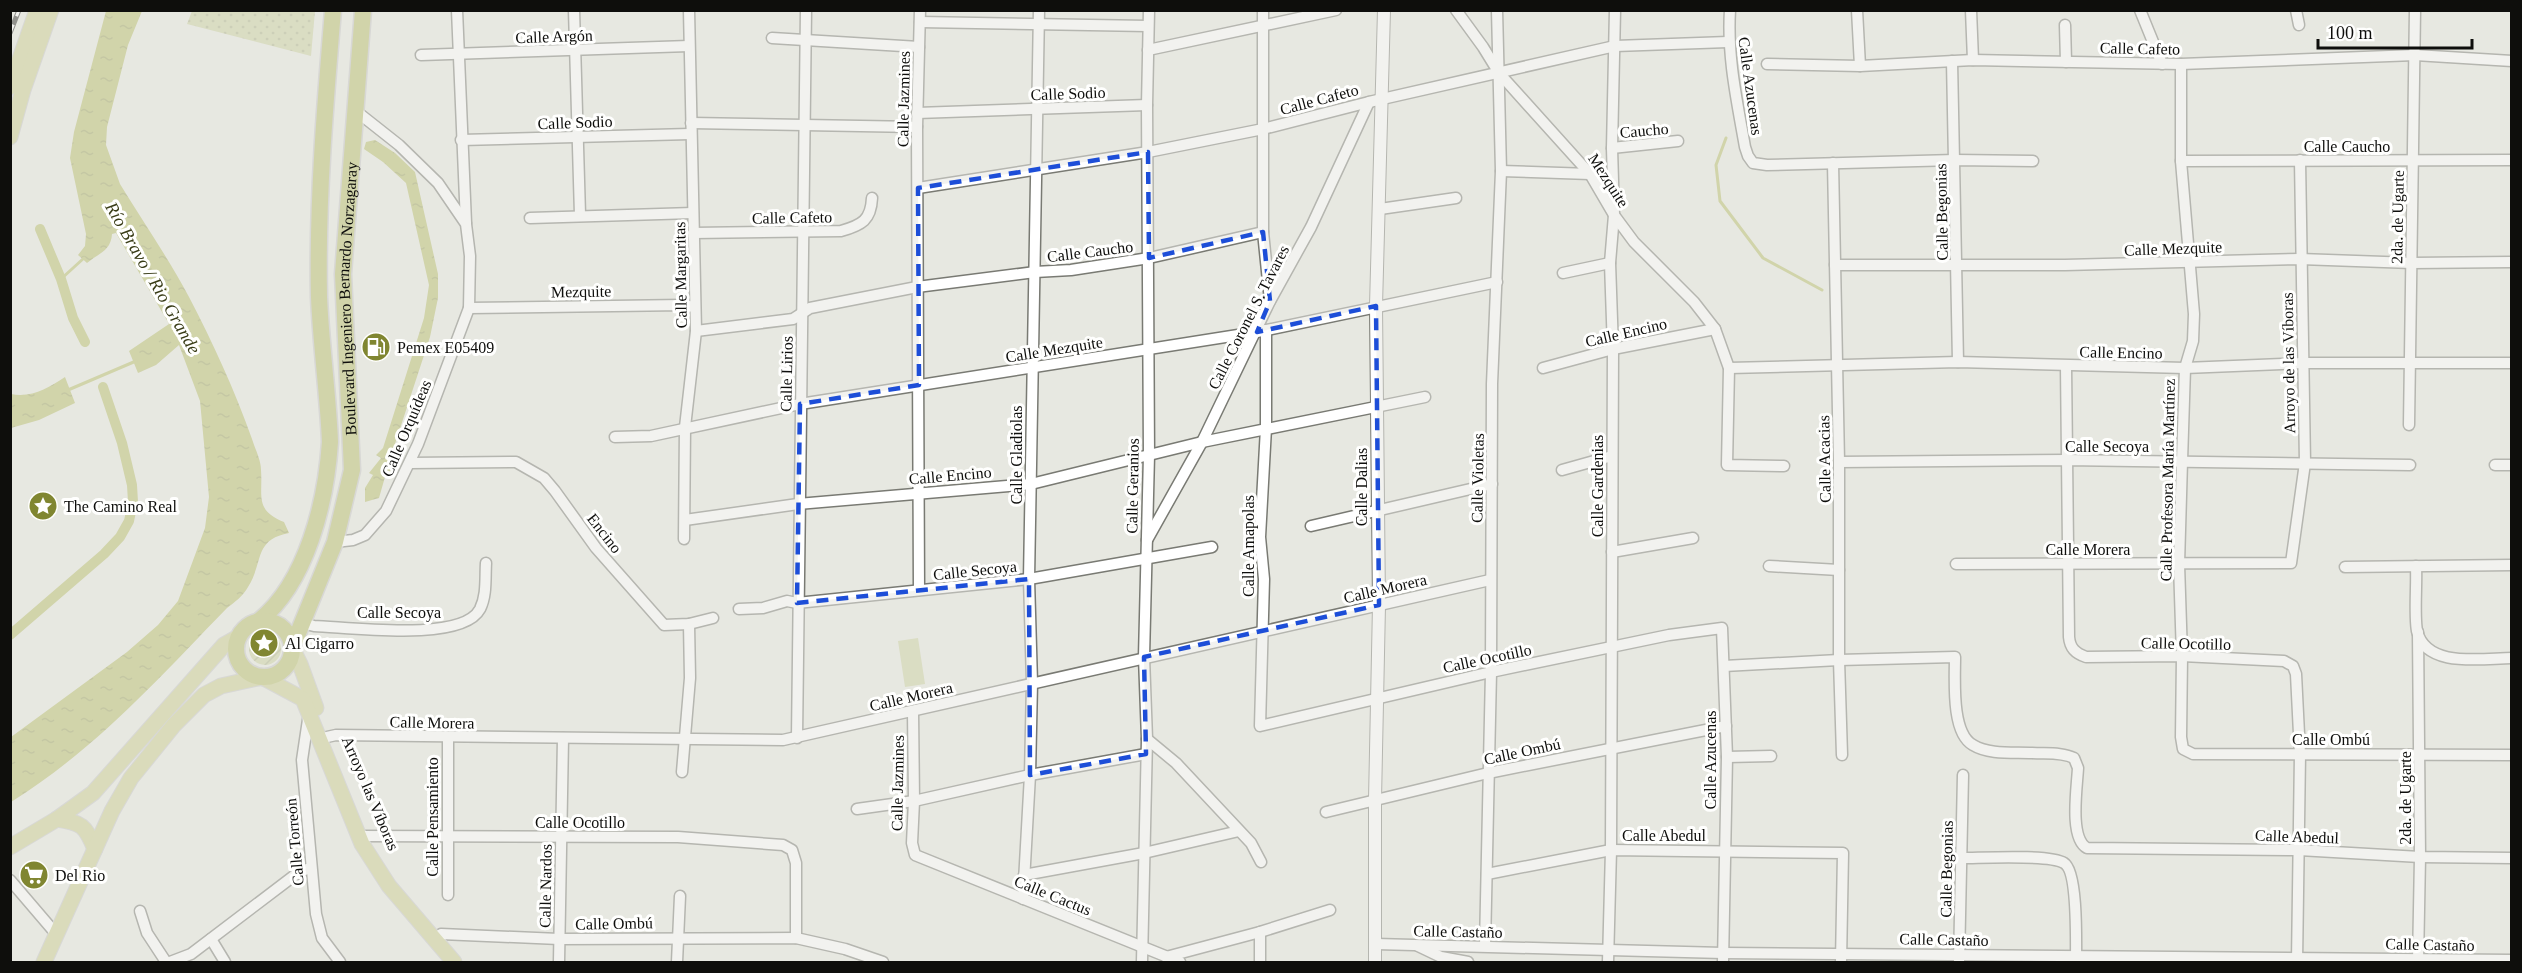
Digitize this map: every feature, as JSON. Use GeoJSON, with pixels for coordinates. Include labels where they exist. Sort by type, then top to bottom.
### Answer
{"type":"FeatureCollection","features":[{"type":"Feature","properties":{"kind":"highway","name":"Boulevard Ingeniero Bernardo Norzagaray"},"geometry":{"type":"LineString","coordinates":[[259,621],[279,604],[299,568],[323,492],[330,442],[319,299],[319,252],[325,103],[333,10]]}},
{"type":"Feature","properties":{"kind":"highway","name":"Boulevard Ingeniero Bernardo Norzagaray"},"geometry":{"type":"LineString","coordinates":[[292,648],[335,542],[352,470],[343,274],[363,10]]}},
{"type":"Feature","properties":{"kind":"highway"},"geometry":{"type":"LineString","coordinates":[[324,350],[346,350]]}},
{"type":"Feature","properties":{"kind":"highway"},"geometry":{"type":"LineString","coordinates":[[259,621],[267,621],[282,627],[291,640],[292,648],[287,666],[280,672],[262,677],[246,669],[237,654],[240,636],[251,624],[259,621]]}},
{"type":"Feature","properties":{"kind":"main road"},"geometry":{"type":"LineString","coordinates":[[10,137],[15,88],[37,10]]}},
{"type":"Feature","properties":{"kind":"main road"},"geometry":{"type":"LineString","coordinates":[[15,88],[51,10]]}},
{"type":"Feature","properties":{"kind":"main road"},"geometry":{"type":"LineString","coordinates":[[10,847],[79,805],[102,785],[224,645],[240,636]]}},
{"type":"Feature","properties":{"kind":"main road","name":"Arroyo las Víboras"},"geometry":{"type":"LineString","coordinates":[[292,648],[300,664],[313,712],[363,836],[399,887],[438,936],[454,963]]}},
{"type":"Feature","properties":{"kind":"main road"},"geometry":{"type":"LineString","coordinates":[[44,963],[112,811],[131,778],[193,705],[213,689],[262,677]]}},
{"type":"Feature","properties":{"kind":"main road","name":"Arroyo las Víboras"},"geometry":{"type":"LineString","coordinates":[[262,677],[301,696],[313,712],[327,737],[363,836]]}},
{"type":"Feature","properties":{"kind":"main road"},"geometry":{"type":"LineString","coordinates":[[57,819],[81,825],[87,830],[95,849]]}},
{"type":"Feature","properties":{"kind":"main road","name":"Arroyo las Víboras"},"geometry":{"type":"LineString","coordinates":[[438,936],[468,963]]}},
{"type":"Feature","properties":{"kind":"street","name":"Calle Orquídeas"},"geometry":{"type":"LineString","coordinates":[[335,542],[353,540],[365,535],[386,511],[411,463],[468,308],[470,256],[461,140],[458,10]]}},
{"type":"Feature","properties":{"kind":"street"},"geometry":{"type":"LineString","coordinates":[[574,10],[580,215]]}},
{"type":"Feature","properties":{"kind":"street","name":"Calle Margaritas"},"geometry":{"type":"LineString","coordinates":[[684,539],[683,477],[696,331],[689,10]]}},
{"type":"Feature","properties":{"kind":"street","name":"Calle Lirios"},"geometry":{"type":"LineString","coordinates":[[797,738],[798,504],[806,10]]}},
{"type":"Feature","properties":{"kind":"street","name":"Calle Gladiolas"},"geometry":{"type":"LineString","coordinates":[[1023,899],[1030,775],[1032,683],[1029,579],[1039,10]]}},
{"type":"Feature","properties":{"kind":"street","name":"Calle Geranios"},"geometry":{"type":"LineString","coordinates":[[1142,963],[1147,739],[1144,657],[1149,455],[1147,105],[1149,10]]}},
{"type":"Feature","properties":{"kind":"street"},"geometry":{"type":"LineString","coordinates":[[1263,10],[1263,231],[1270,301]]}},
{"type":"Feature","properties":{"kind":"street"},"geometry":{"type":"LineString","coordinates":[[1148,50],[1336,10]]}},
{"type":"Feature","properties":{"kind":"street","name":"Calle Dalias"},"geometry":{"type":"LineString","coordinates":[[1375,963],[1375,800],[1379,605],[1376,306],[1384,10]]}},
{"type":"Feature","properties":{"kind":"street","name":"Mezquite"},"geometry":{"type":"LineString","coordinates":[[1455,10],[1499,73],[1590,174],[1614,215],[1634,242],[1694,302],[1715,328],[1729,368]]}},
{"type":"Feature","properties":{"kind":"street","name":"Calle Violetas"},"geometry":{"type":"LineString","coordinates":[[1485,946],[1491,672],[1492,384],[1501,171],[1497,10]]}},
{"type":"Feature","properties":{"kind":"street","name":"Calle Gardenias"},"geometry":{"type":"LineString","coordinates":[[1608,963],[1611,850],[1612,552],[1610,263],[1614,215],[1612,148],[1615,10]]}},
{"type":"Feature","properties":{"kind":"street","name":"Calle Azucenas"},"geometry":{"type":"LineString","coordinates":[[1730,10],[1728,42],[1748,156],[1754,163],[1767,165],[1833,163]]}},
{"type":"Feature","properties":{"kind":"street"},"geometry":{"type":"LineString","coordinates":[[1857,10],[1860,66]]}},
{"type":"Feature","properties":{"kind":"street"},"geometry":{"type":"LineString","coordinates":[[1971,10],[1973,60]]}},
{"type":"Feature","properties":{"kind":"street"},"geometry":{"type":"LineString","coordinates":[[2140,10],[2162,64]]}},
{"type":"Feature","properties":{"kind":"street"},"geometry":{"type":"LineString","coordinates":[[2296,10],[2299,25]]}},
{"type":"Feature","properties":{"kind":"street","name":"2da. de Ugarte"},"geometry":{"type":"LineString","coordinates":[[2409,424],[2415,10]]}},
{"type":"Feature","properties":{"kind":"street"},"geometry":{"type":"LineString","coordinates":[[920,16],[1039,25],[1148,26]]}},
{"type":"Feature","properties":{"kind":"street","name":"Calle Jazmines"},"geometry":{"type":"LineString","coordinates":[[918,188],[917,113],[920,16]]}},
{"type":"Feature","properties":{"kind":"street"},"geometry":{"type":"LineString","coordinates":[[2065,25],[2066,62]]}},
{"type":"Feature","properties":{"kind":"street"},"geometry":{"type":"LineString","coordinates":[[772,38],[919,47]]}},
{"type":"Feature","properties":{"kind":"street","name":"Calle Cafeto"},"geometry":{"type":"LineString","coordinates":[[918,188],[1037,171],[1263,129],[1369,102],[1615,46],[1728,42]]}},
{"type":"Feature","properties":{"kind":"street","name":"Calle Argón"},"geometry":{"type":"LineString","coordinates":[[421,55],[689,46]]}},
{"type":"Feature","properties":{"kind":"street","name":"Calle Cafeto"},"geometry":{"type":"LineString","coordinates":[[1767,64],[1860,66],[1973,60],[2181,64],[2415,55],[2511,61]]}},
{"type":"Feature","properties":{"kind":"street","name":"Calle Begonias"},"geometry":{"type":"LineString","coordinates":[[1952,61],[1958,362]]}},
{"type":"Feature","properties":{"kind":"street","name":"Calle Profesora María Martínez"},"geometry":{"type":"LineString","coordinates":[[2181,64],[2181,161],[2194,314],[2193,341],[2185,368],[2179,564],[2182,656],[2181,744],[2187,753]]}},
{"type":"Feature","properties":{"kind":"street","name":"Calle Coronel S. Tavares"},"geometry":{"type":"LineString","coordinates":[[1146,542],[1261,331],[1270,301],[1311,227],[1369,102]]}},
{"type":"Feature","properties":{"kind":"street","name":"Calle Sodio"},"geometry":{"type":"LineString","coordinates":[[917,113],[1147,105]]}},
{"type":"Feature","properties":{"kind":"street","name":"Calle Orquídeas"},"geometry":{"type":"LineString","coordinates":[[356,111],[399,145],[438,183],[466,224]]}},
{"type":"Feature","properties":{"kind":"street"},"geometry":{"type":"LineString","coordinates":[[691,123],[917,127]]}},
{"type":"Feature","properties":{"kind":"street","name":"Calle Sodio"},"geometry":{"type":"LineString","coordinates":[[461,140],[690,134]]}},
{"type":"Feature","properties":{"kind":"street","name":"Caucho"},"geometry":{"type":"LineString","coordinates":[[1612,148],[1678,141]]}},
{"type":"Feature","properties":{"kind":"street","name":"Arroyo de las Víboras"},"geometry":{"type":"LineString","coordinates":[[2291,564],[2305,463],[2300,160]]}},
{"type":"Feature","properties":{"kind":"street","name":"Calle Caucho"},"geometry":{"type":"LineString","coordinates":[[2181,161],[2511,160]]}},
{"type":"Feature","properties":{"kind":"street"},"geometry":{"type":"LineString","coordinates":[[1833,163],[2033,161]]}},
{"type":"Feature","properties":{"kind":"street","name":"Calle Acacias"},"geometry":{"type":"LineString","coordinates":[[1833,163],[1842,755]]}},
{"type":"Feature","properties":{"kind":"street"},"geometry":{"type":"LineString","coordinates":[[1501,171],[1590,174]]}},
{"type":"Feature","properties":{"kind":"street"},"geometry":{"type":"LineString","coordinates":[[918,188],[919,590]]}},
{"type":"Feature","properties":{"kind":"street","name":"Calle Cafeto"},"geometry":{"type":"LineString","coordinates":[[693,233],[841,231],[852,228],[867,217],[871,211],[872,198]]}},
{"type":"Feature","properties":{"kind":"street"},"geometry":{"type":"LineString","coordinates":[[1380,209],[1456,198]]}},
{"type":"Feature","properties":{"kind":"street"},"geometry":{"type":"LineString","coordinates":[[530,218],[693,213]]}},
{"type":"Feature","properties":{"kind":"street","name":"Calle Caucho"},"geometry":{"type":"LineString","coordinates":[[696,331],[793,319],[810,308],[917,287],[1035,272],[1071,270],[1149,258],[1263,231]]}},
{"type":"Feature","properties":{"kind":"street","name":"Calle Mezquite"},"geometry":{"type":"LineString","coordinates":[[1835,265],[2300,259],[2412,263],[2511,262]]}},
{"type":"Feature","properties":{"kind":"street"},"geometry":{"type":"LineString","coordinates":[[1563,273],[1610,263]]}},
{"type":"Feature","properties":{"kind":"street","name":"Calle Mezquite"},"geometry":{"type":"LineString","coordinates":[[615,437],[651,436],[800,404],[1261,331],[1497,282]]}},
{"type":"Feature","properties":{"kind":"street","name":"Mezquite"},"geometry":{"type":"LineString","coordinates":[[468,308],[683,305],[694,307]]}},
{"type":"Feature","properties":{"kind":"street","name":"Calle Encino"},"geometry":{"type":"LineString","coordinates":[[1543,368],[1612,349],[1715,328]]}},
{"type":"Feature","properties":{"kind":"street","name":"Calle Amapolas"},"geometry":{"type":"LineString","coordinates":[[1260,726],[1264,579],[1260,537],[1266,428],[1261,331]]}},
{"type":"Feature","properties":{"kind":"street","name":"Calle Encino"},"geometry":{"type":"LineString","coordinates":[[1729,368],[1958,362],[2185,368],[2303,363],[2511,363]]}},
{"type":"Feature","properties":{"kind":"street"},"geometry":{"type":"LineString","coordinates":[[2066,366],[2068,564]]}},
{"type":"Feature","properties":{"kind":"street"},"geometry":{"type":"LineString","coordinates":[[1729,368],[1727,465],[1784,466]]}},
{"type":"Feature","properties":{"kind":"street","name":"Calle Encino"},"geometry":{"type":"LineString","coordinates":[[685,520],[798,504],[1031,483],[1266,428],[1425,397]]}},
{"type":"Feature","properties":{"kind":"street"},"geometry":{"type":"LineString","coordinates":[[1562,470],[1612,456]]}},
{"type":"Feature","properties":{"kind":"street","name":"Calle Secoya"},"geometry":{"type":"LineString","coordinates":[[1839,462],[2067,460],[2410,465]]}},
{"type":"Feature","properties":{"kind":"street","name":"Encino"},"geometry":{"type":"LineString","coordinates":[[411,463],[516,462],[544,478],[596,548],[660,622],[669,626],[689,624]]}},
{"type":"Feature","properties":{"kind":"street"},"geometry":{"type":"LineString","coordinates":[[2495,465],[2511,465]]}},
{"type":"Feature","properties":{"kind":"street"},"geometry":{"type":"LineString","coordinates":[[1311,526],[1492,484]]}},
{"type":"Feature","properties":{"kind":"street"},"geometry":{"type":"LineString","coordinates":[[1612,552],[1693,538]]}},
{"type":"Feature","properties":{"kind":"street","name":"Calle Secoya"},"geometry":{"type":"LineString","coordinates":[[739,609],[764,608],[787,601],[797,603],[1029,579],[1212,547]]}},
{"type":"Feature","properties":{"kind":"street","name":"Calle Secoya"},"geometry":{"type":"LineString","coordinates":[[302,623],[314,626],[418,631],[450,627],[479,612],[484,599],[486,563]]}},
{"type":"Feature","properties":{"kind":"street","name":"Calle Morera"},"geometry":{"type":"LineString","coordinates":[[1956,564],[2291,564]]}},
{"type":"Feature","properties":{"kind":"street","name":"Calle Ocotillo"},"geometry":{"type":"LineString","coordinates":[[2068,564],[2069,637],[2070,644],[2077,654],[2086,657],[2182,656],[2284,662],[2293,666],[2298,686],[2300,754]]}},
{"type":"Feature","properties":{"kind":"street"},"geometry":{"type":"LineString","coordinates":[[2345,567],[2511,565]]}},
{"type":"Feature","properties":{"kind":"street"},"geometry":{"type":"LineString","coordinates":[[1769,566],[1839,570]]}},
{"type":"Feature","properties":{"kind":"street","name":"2da. de Ugarte"},"geometry":{"type":"LineString","coordinates":[[2416,566],[2420,857],[2418,961]]}},
{"type":"Feature","properties":{"kind":"street","name":"Calle Morera"},"geometry":{"type":"LineString","coordinates":[[327,737],[336,735],[684,741],[783,740],[1490,580]]}},
{"type":"Feature","properties":{"kind":"street"},"geometry":{"type":"LineString","coordinates":[[682,772],[690,678],[689,624],[713,618]]}},
{"type":"Feature","properties":{"kind":"street","name":"Calle Azucenas"},"geometry":{"type":"LineString","coordinates":[[1722,628],[1727,757],[1723,958]]}},
{"type":"Feature","properties":{"kind":"street","name":"Calle Ocotillo"},"geometry":{"type":"LineString","coordinates":[[1260,726],[1491,672],[1669,634],[1722,628]]}},
{"type":"Feature","properties":{"kind":"street"},"geometry":{"type":"LineString","coordinates":[[2418,632],[2431,652],[2444,658],[2511,658]]}},
{"type":"Feature","properties":{"kind":"street","name":"Calle Abedul"},"geometry":{"type":"LineString","coordinates":[[1839,660],[1954,657],[1957,719],[1960,730],[1972,745],[1995,751],[2074,758],[2078,768],[2076,828],[2082,845],[2093,849],[2299,850],[2420,857],[2511,858]]}},
{"type":"Feature","properties":{"kind":"street"},"geometry":{"type":"LineString","coordinates":[[1724,666],[1839,660]]}},
{"type":"Feature","properties":{"kind":"street","name":"Calle Jazmines"},"geometry":{"type":"LineString","coordinates":[[913,711],[912,843],[915,855]]}},
{"type":"Feature","properties":{"kind":"street","name":"Calle Torreón"},"geometry":{"type":"LineString","coordinates":[[313,712],[302,760],[310,868],[318,928],[329,949],[340,963]]}},
{"type":"Feature","properties":{"kind":"street","name":"Calle Ombú"},"geometry":{"type":"LineString","coordinates":[[1326,812],[1488,773],[1726,726]]}},
{"type":"Feature","properties":{"kind":"street","name":"Calle Pensamiento"},"geometry":{"type":"LineString","coordinates":[[448,738],[446,837],[448,895]]}},
{"type":"Feature","properties":{"kind":"street","name":"Calle Nardos"},"geometry":{"type":"LineString","coordinates":[[559,963],[563,738]]}},
{"type":"Feature","properties":{"kind":"street"},"geometry":{"type":"LineString","coordinates":[[1147,739],[1176,764],[1251,843],[1261,862]]}},
{"type":"Feature","properties":{"kind":"street","name":"Calle Ombú"},"geometry":{"type":"LineString","coordinates":[[2187,753],[2511,755]]}},
{"type":"Feature","properties":{"kind":"street"},"geometry":{"type":"LineString","coordinates":[[857,810],[914,801],[1030,775],[1146,754]]}},
{"type":"Feature","properties":{"kind":"street"},"geometry":{"type":"LineString","coordinates":[[2297,960],[2300,754]]}},
{"type":"Feature","properties":{"kind":"street"},"geometry":{"type":"LineString","coordinates":[[1727,757],[1771,756]]}},
{"type":"Feature","properties":{"kind":"street","name":"Calle Begonias"},"geometry":{"type":"LineString","coordinates":[[1959,958],[1963,776]]}},
{"type":"Feature","properties":{"kind":"street"},"geometry":{"type":"LineString","coordinates":[[1024,875],[1144,853],[1239,831]]}},
{"type":"Feature","properties":{"kind":"street","name":"Calle Ocotillo"},"geometry":{"type":"LineString","coordinates":[[363,836],[678,837],[783,845],[792,850],[796,862],[795,938]]}},
{"type":"Feature","properties":{"kind":"street","name":"Calle Abedul"},"geometry":{"type":"LineString","coordinates":[[1487,874],[1611,850],[1843,853],[1841,957]]}},
{"type":"Feature","properties":{"kind":"street","name":"Calle Cactus"},"geometry":{"type":"LineString","coordinates":[[915,855],[1180,963]]}},
{"type":"Feature","properties":{"kind":"street"},"geometry":{"type":"LineString","coordinates":[[1962,858],[2046,859],[2064,863],[2070,868],[2073,884],[2076,959]]}},
{"type":"Feature","properties":{"kind":"street"},"geometry":{"type":"LineString","coordinates":[[140,911],[147,933],[168,963],[191,958],[211,939],[299,872],[310,868]]}},
{"type":"Feature","properties":{"kind":"street"},"geometry":{"type":"LineString","coordinates":[[10,880],[57,935]]}},
{"type":"Feature","properties":{"kind":"street"},"geometry":{"type":"LineString","coordinates":[[677,963],[680,896]]}},
{"type":"Feature","properties":{"kind":"street"},"geometry":{"type":"LineString","coordinates":[[1166,957],[1260,932],[1330,910]]}},
{"type":"Feature","properties":{"kind":"street"},"geometry":{"type":"LineString","coordinates":[[1260,932],[1260,963]]}},
{"type":"Feature","properties":{"kind":"street","name":"Calle Ombú"},"geometry":{"type":"LineString","coordinates":[[438,936],[560,939],[795,938],[835,946],[884,963]]}},
{"type":"Feature","properties":{"kind":"street"},"geometry":{"type":"LineString","coordinates":[[211,939],[225,963]]}},
{"type":"Feature","properties":{"kind":"street","name":"Calle Castaño"},"geometry":{"type":"LineString","coordinates":[[1376,944],[1609,951],[1723,958],[2511,960]]}},
{"type":"Feature","properties":{"kind":"street"},"geometry":{"type":"LineString","coordinates":[[1417,945],[1441,957],[1468,963]]}},
{"type":"Feature","properties":{"kind":"highlighted area"},"geometry":{"type":"Polygon","coordinates":[[[1148,152],[1149,258],[1263,232],[1270,301],[1257,332],[1376,306],[1379,605],[1144,657],[1146,754],[1030,775],[1029,579],[797,603],[800,404],[919,385],[918,188],[1148,152]]]}},
{"type":"Feature","properties":{"kind":"shaded area"},"geometry":{"type":"Polygon","coordinates":[[[192,11],[315,11],[311,56],[187,24],[192,11]]]}},
{"type":"Feature","properties":{"kind":"shaded area"},"geometry":{"type":"Polygon","coordinates":[[[265,633],[277,637],[281,649],[277,661],[265,665],[253,661],[249,649],[253,637],[265,633]]]}},
{"type":"Feature","properties":{"kind":"shaded area"},"geometry":{"type":"Polygon","coordinates":[[[918,638],[925,684],[905,687],[898,641],[918,638]]]}},
{"type":"Feature","properties":{"kind":"water","name":"Río Bravo / Rio Grande"},"geometry":{"type":"Polygon","coordinates":[[[106,11],[142,11],[128,45],[107,127],[106,145],[120,184],[181,283],[207,332],[231,385],[260,462],[261,495],[264,507],[274,517],[284,522],[289,533],[278,536],[264,547],[253,578],[244,593],[151,687],[71,759],[11,802],[11,737],[127,652],[158,625],[178,601],[205,528],[209,497],[200,401],[179,345],[156,365],[138,373],[129,351],[169,324],[116,233],[112,234],[107,248],[87,263],[78,255],[85,246],[86,234],[70,158],[74,132],[106,11]]]}},
{"type":"Feature","properties":{"kind":"water"},"geometry":{"type":"Polygon","coordinates":[[[375,140],[395,153],[415,172],[438,274],[438,298],[430,337],[392,453],[395,460],[391,476],[385,477],[379,498],[365,502],[365,488],[373,475],[369,473],[381,458],[376,455],[383,448],[424,318],[429,285],[406,183],[383,162],[364,149],[366,142],[375,140]]]}},
{"type":"Feature","properties":{"kind":"water"},"geometry":{"type":"Polygon","coordinates":[[[65,377],[75,403],[39,420],[11,428],[11,394],[33,393],[65,377]]]}},
{"type":"Feature","properties":{"kind":"waterway"},"geometry":{"type":"LineString","coordinates":[[1726,138],[1716,165],[1720,201],[1763,258],[1822,290]]}},
{"type":"Feature","properties":{"kind":"waterway"},"geometry":{"type":"LineString","coordinates":[[40,229],[61,279],[73,318],[85,342]]}},
{"type":"Feature","properties":{"kind":"waterway"},"geometry":{"type":"LineString","coordinates":[[61,279],[84,258]]}},
{"type":"Feature","properties":{"kind":"waterway"},"geometry":{"type":"LineString","coordinates":[[68,390],[136,361]]}},
{"type":"Feature","properties":{"kind":"waterway"},"geometry":{"type":"LineString","coordinates":[[10,635],[104,554],[120,537],[129,521],[133,502],[132,485],[122,443],[103,387]]}},
{"type":"Feature","properties":{"kind":"railway"},"geometry":{"type":"LineString","coordinates":[[10,33],[19,10]]}},
{"type":"Feature","properties":{"kind":"place","name":"Pemex E05409"},"geometry":{"type":"Point","coordinates":[376,347]}},
{"type":"Feature","properties":{"kind":"place","name":"The Camino Real"},"geometry":{"type":"Point","coordinates":[43,506]}},
{"type":"Feature","properties":{"kind":"place","name":"Al Cigarro"},"geometry":{"type":"Point","coordinates":[264,643]}},
{"type":"Feature","properties":{"kind":"place","name":"Del Rio"},"geometry":{"type":"Point","coordinates":[34,875]}}]}
